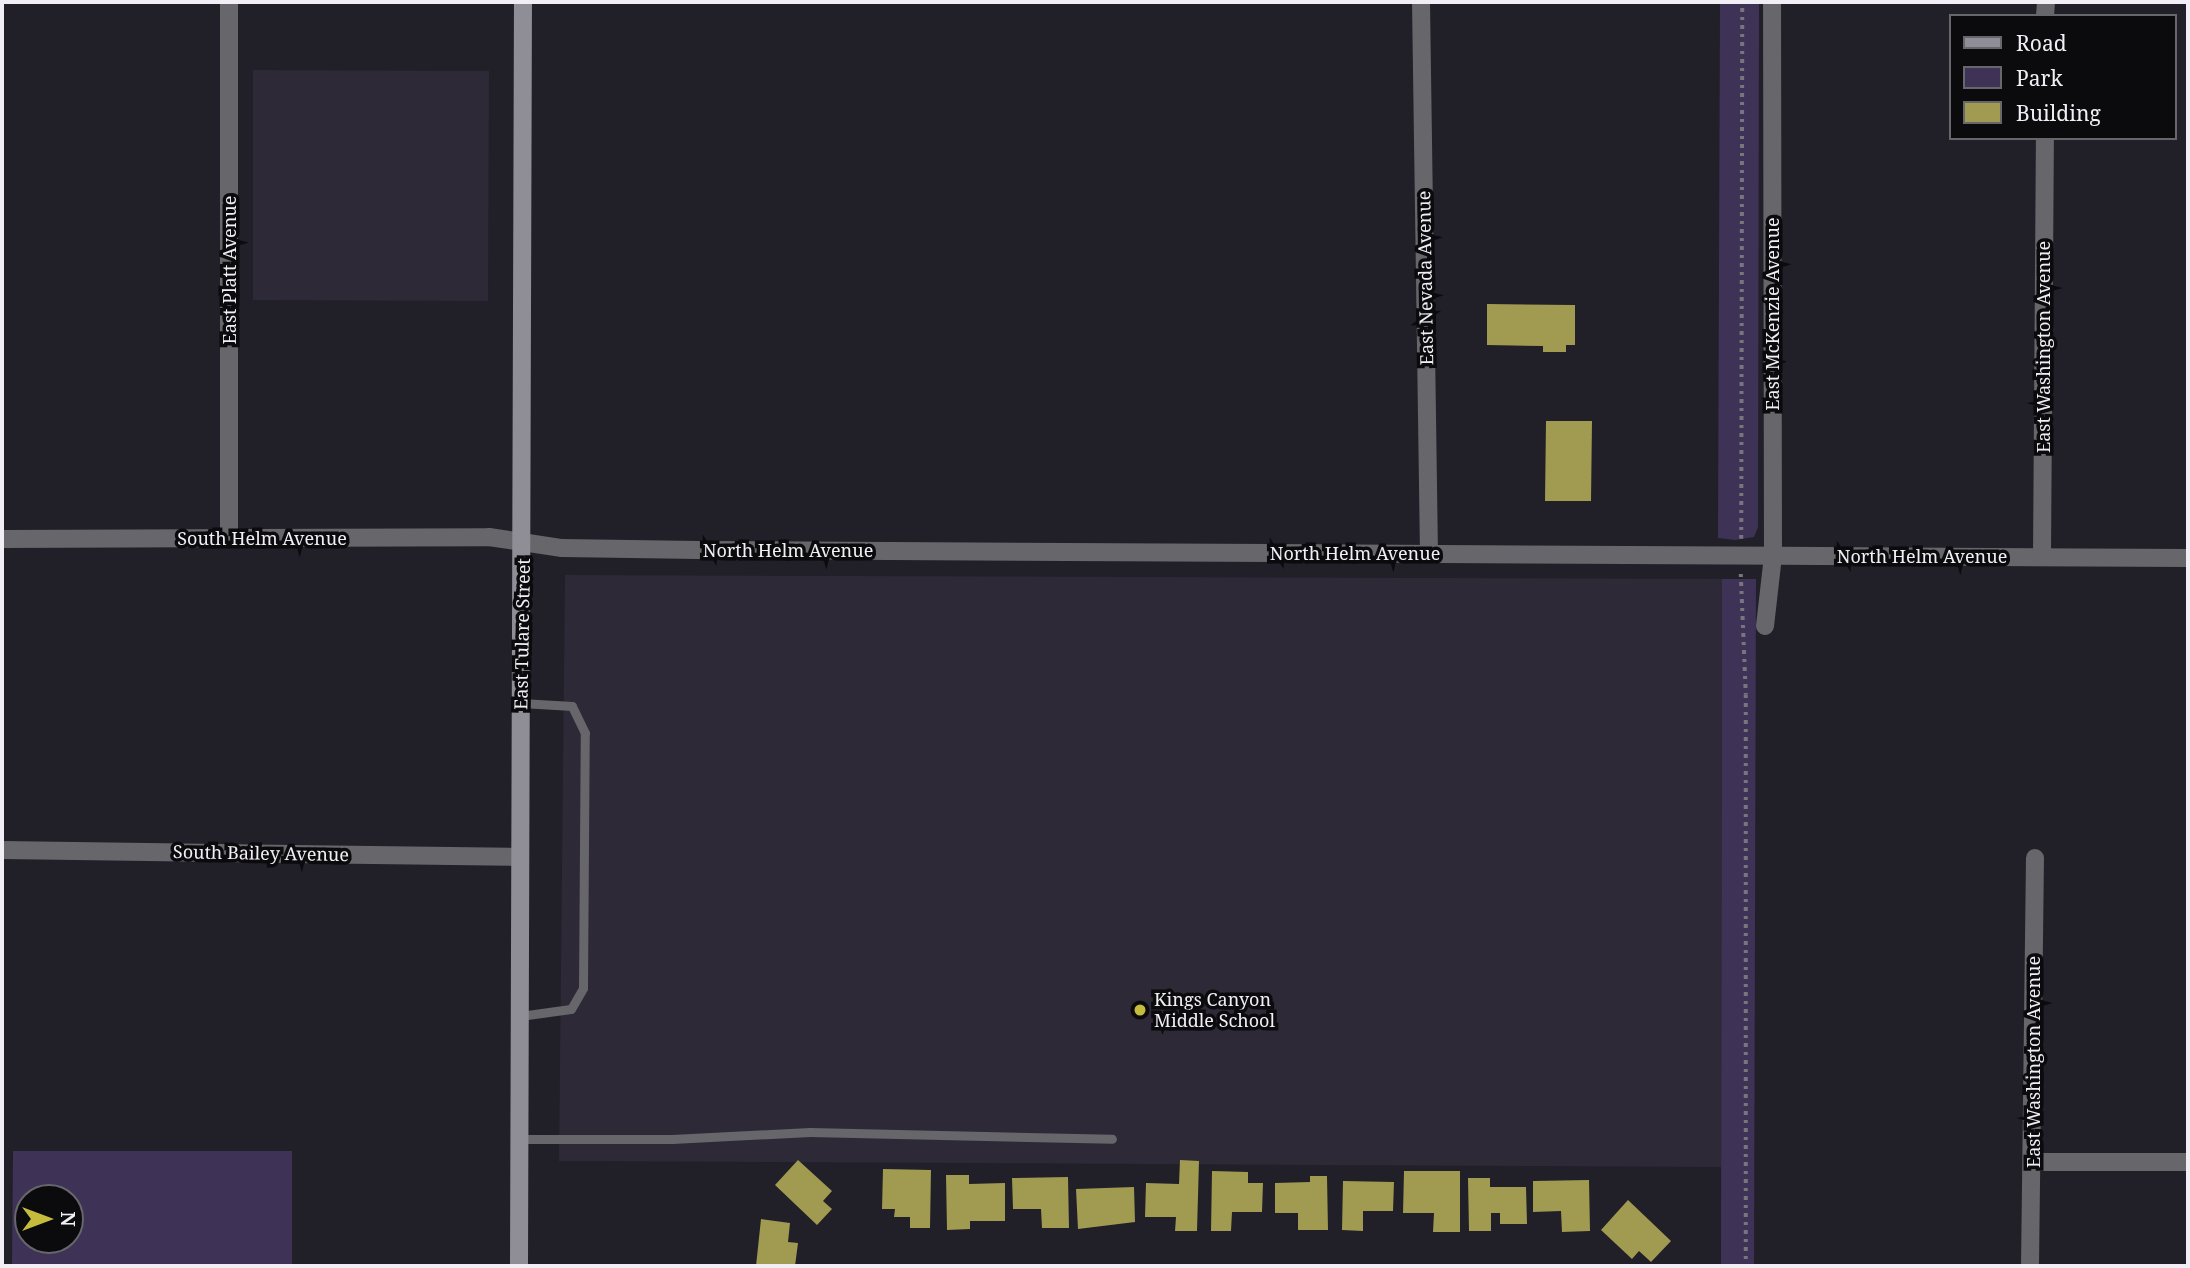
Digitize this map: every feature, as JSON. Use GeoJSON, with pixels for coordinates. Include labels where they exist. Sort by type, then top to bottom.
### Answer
{"type":"FeatureCollection","features":[{"type":"Feature","properties":{"kind":"main road","name":"East Tulare Street"},"geometry":{"type":"LineString","coordinates":[[519,1266],[523,2]]}},
{"type":"Feature","properties":{"kind":"street","name":"East Platt Avenue"},"geometry":{"type":"LineString","coordinates":[[229,2],[229,538]]}},
{"type":"Feature","properties":{"kind":"street","name":"East Nevada Avenue"},"geometry":{"type":"LineString","coordinates":[[1421,2],[1429,553]]}},
{"type":"Feature","properties":{"kind":"street","name":"East McKenzie Avenue"},"geometry":{"type":"LineString","coordinates":[[1765,626],[1773,556],[1772,2]]}},
{"type":"Feature","properties":{"kind":"street","name":"East Washington Avenue"},"geometry":{"type":"LineString","coordinates":[[2042,556],[2045,140]]}},
{"type":"Feature","properties":{"kind":"street","name":"South Helm Avenue"},"geometry":{"type":"LineString","coordinates":[[2,540],[489,537],[523,542]]}},
{"type":"Feature","properties":{"kind":"street","name":"North Helm Avenue"},"geometry":{"type":"LineString","coordinates":[[523,542],[575,548],[2188,558]]}},
{"type":"Feature","properties":{"kind":"street","name":"South Bailey Avenue"},"geometry":{"type":"LineString","coordinates":[[2,850],[520,857]]}},
{"type":"Feature","properties":{"kind":"street","name":"East Washington Avenue"},"geometry":{"type":"LineString","coordinates":[[2030,1266],[2035,858]]}},
{"type":"Feature","properties":{"kind":"street"},"geometry":{"type":"LineString","coordinates":[[2032,1162],[2188,1162]]}},
{"type":"Feature","properties":{"kind":"lane"},"geometry":{"type":"LineString","coordinates":[[520,1016],[571,1009],[583,988],[585,746],[585,733],[572,705],[521,703]]}},
{"type":"Feature","properties":{"kind":"lane"},"geometry":{"type":"LineString","coordinates":[[520,1139],[671,1139],[810,1132],[1112,1139]]}},
{"type":"Feature","properties":{"kind":"path"},"geometry":{"type":"LineString","coordinates":[[1742,2],[1741,556],[1746,695],[1746,1266]]}},
{"type":"Feature","properties":{"kind":"shaded area"},"geometry":{"type":"Polygon","coordinates":[[[253,70],[489,71],[488,301],[253,300],[253,70]]]}},
{"type":"Feature","properties":{"kind":"shaded area","name":"Kings Canyon Middle School"},"geometry":{"type":"Polygon","coordinates":[[[565,575],[1722,579],[1721,1167],[559,1161],[565,575]]]}},
{"type":"Feature","properties":{"kind":"green space"},"geometry":{"type":"Polygon","coordinates":[[[1720,2],[1759,2],[1758,527],[1754,537],[1735,540],[1718,538],[1720,2]]]}},
{"type":"Feature","properties":{"kind":"green space"},"geometry":{"type":"Polygon","coordinates":[[[1722,579],[1756,579],[1754,1266],[1721,1266],[1722,579]]]}},
{"type":"Feature","properties":{"kind":"green space"},"geometry":{"type":"Polygon","coordinates":[[[13,1151],[292,1151],[292,1266],[12,1266],[13,1151]]]}},
{"type":"Feature","properties":{"kind":"building"},"geometry":{"type":"Polygon","coordinates":[[[1487,304],[1575,305],[1575,345],[1566,345],[1566,352],[1543,352],[1543,346],[1487,345],[1487,304]]]}},
{"type":"Feature","properties":{"kind":"building"},"geometry":{"type":"Polygon","coordinates":[[[1546,421],[1592,421],[1591,501],[1545,501],[1546,421]]]}},
{"type":"Feature","properties":{"kind":"building"},"geometry":{"type":"Polygon","coordinates":[[[798,1160],[832,1191],[823,1201],[832,1209],[817,1225],[775,1185],[798,1160]]]}},
{"type":"Feature","properties":{"kind":"building"},"geometry":{"type":"Polygon","coordinates":[[[1180,1160],[1199,1161],[1197,1231],[1175,1231],[1176,1217],[1145,1217],[1146,1183],[1179,1184],[1180,1160]]]}},
{"type":"Feature","properties":{"kind":"building"},"geometry":{"type":"Polygon","coordinates":[[[883,1169],[931,1170],[930,1228],[910,1228],[910,1217],[894,1217],[895,1209],[882,1209],[883,1169]]]}},
{"type":"Feature","properties":{"kind":"building"},"geometry":{"type":"Polygon","coordinates":[[[1212,1171],[1248,1172],[1248,1183],[1263,1183],[1262,1212],[1232,1212],[1231,1231],[1211,1231],[1212,1171]]]}},
{"type":"Feature","properties":{"kind":"building"},"geometry":{"type":"Polygon","coordinates":[[[1404,1171],[1460,1171],[1460,1232],[1433,1232],[1434,1213],[1403,1213],[1404,1171]]]}},
{"type":"Feature","properties":{"kind":"building"},"geometry":{"type":"Polygon","coordinates":[[[946,1175],[969,1175],[969,1184],[1005,1183],[1005,1221],[970,1221],[970,1229],[947,1230],[946,1175]]]}},
{"type":"Feature","properties":{"kind":"building"},"geometry":{"type":"Polygon","coordinates":[[[1310,1176],[1327,1176],[1328,1230],[1298,1230],[1298,1213],[1275,1213],[1275,1183],[1310,1182],[1310,1176]]]}},
{"type":"Feature","properties":{"kind":"building"},"geometry":{"type":"Polygon","coordinates":[[[1068,1177],[1069,1228],[1042,1228],[1041,1209],[1013,1209],[1012,1178],[1068,1177]]]}},
{"type":"Feature","properties":{"kind":"building"},"geometry":{"type":"Polygon","coordinates":[[[1468,1178],[1490,1178],[1490,1187],[1526,1187],[1527,1224],[1500,1224],[1500,1213],[1491,1213],[1491,1231],[1469,1231],[1468,1178]]]}},
{"type":"Feature","properties":{"kind":"building"},"geometry":{"type":"Polygon","coordinates":[[[1589,1180],[1590,1231],[1562,1232],[1561,1211],[1533,1212],[1533,1181],[1589,1180]]]}},
{"type":"Feature","properties":{"kind":"building"},"geometry":{"type":"Polygon","coordinates":[[[1343,1181],[1394,1182],[1393,1211],[1363,1211],[1363,1231],[1342,1230],[1343,1181]]]}},
{"type":"Feature","properties":{"kind":"building"},"geometry":{"type":"Polygon","coordinates":[[[1134,1187],[1135,1222],[1078,1229],[1076,1189],[1134,1187]]]}},
{"type":"Feature","properties":{"kind":"building"},"geometry":{"type":"Polygon","coordinates":[[[1628,1200],[1671,1241],[1651,1262],[1639,1251],[1632,1259],[1601,1230],[1628,1200]]]}},
{"type":"Feature","properties":{"kind":"building"},"geometry":{"type":"Polygon","coordinates":[[[761,1219],[790,1223],[788,1242],[798,1243],[795,1266],[756,1266],[761,1219]]]}},
{"type":"Feature","properties":{"kind":"place","name":"Kings Canyon Middle School"},"geometry":{"type":"Point","coordinates":[1140,1010]}}]}
